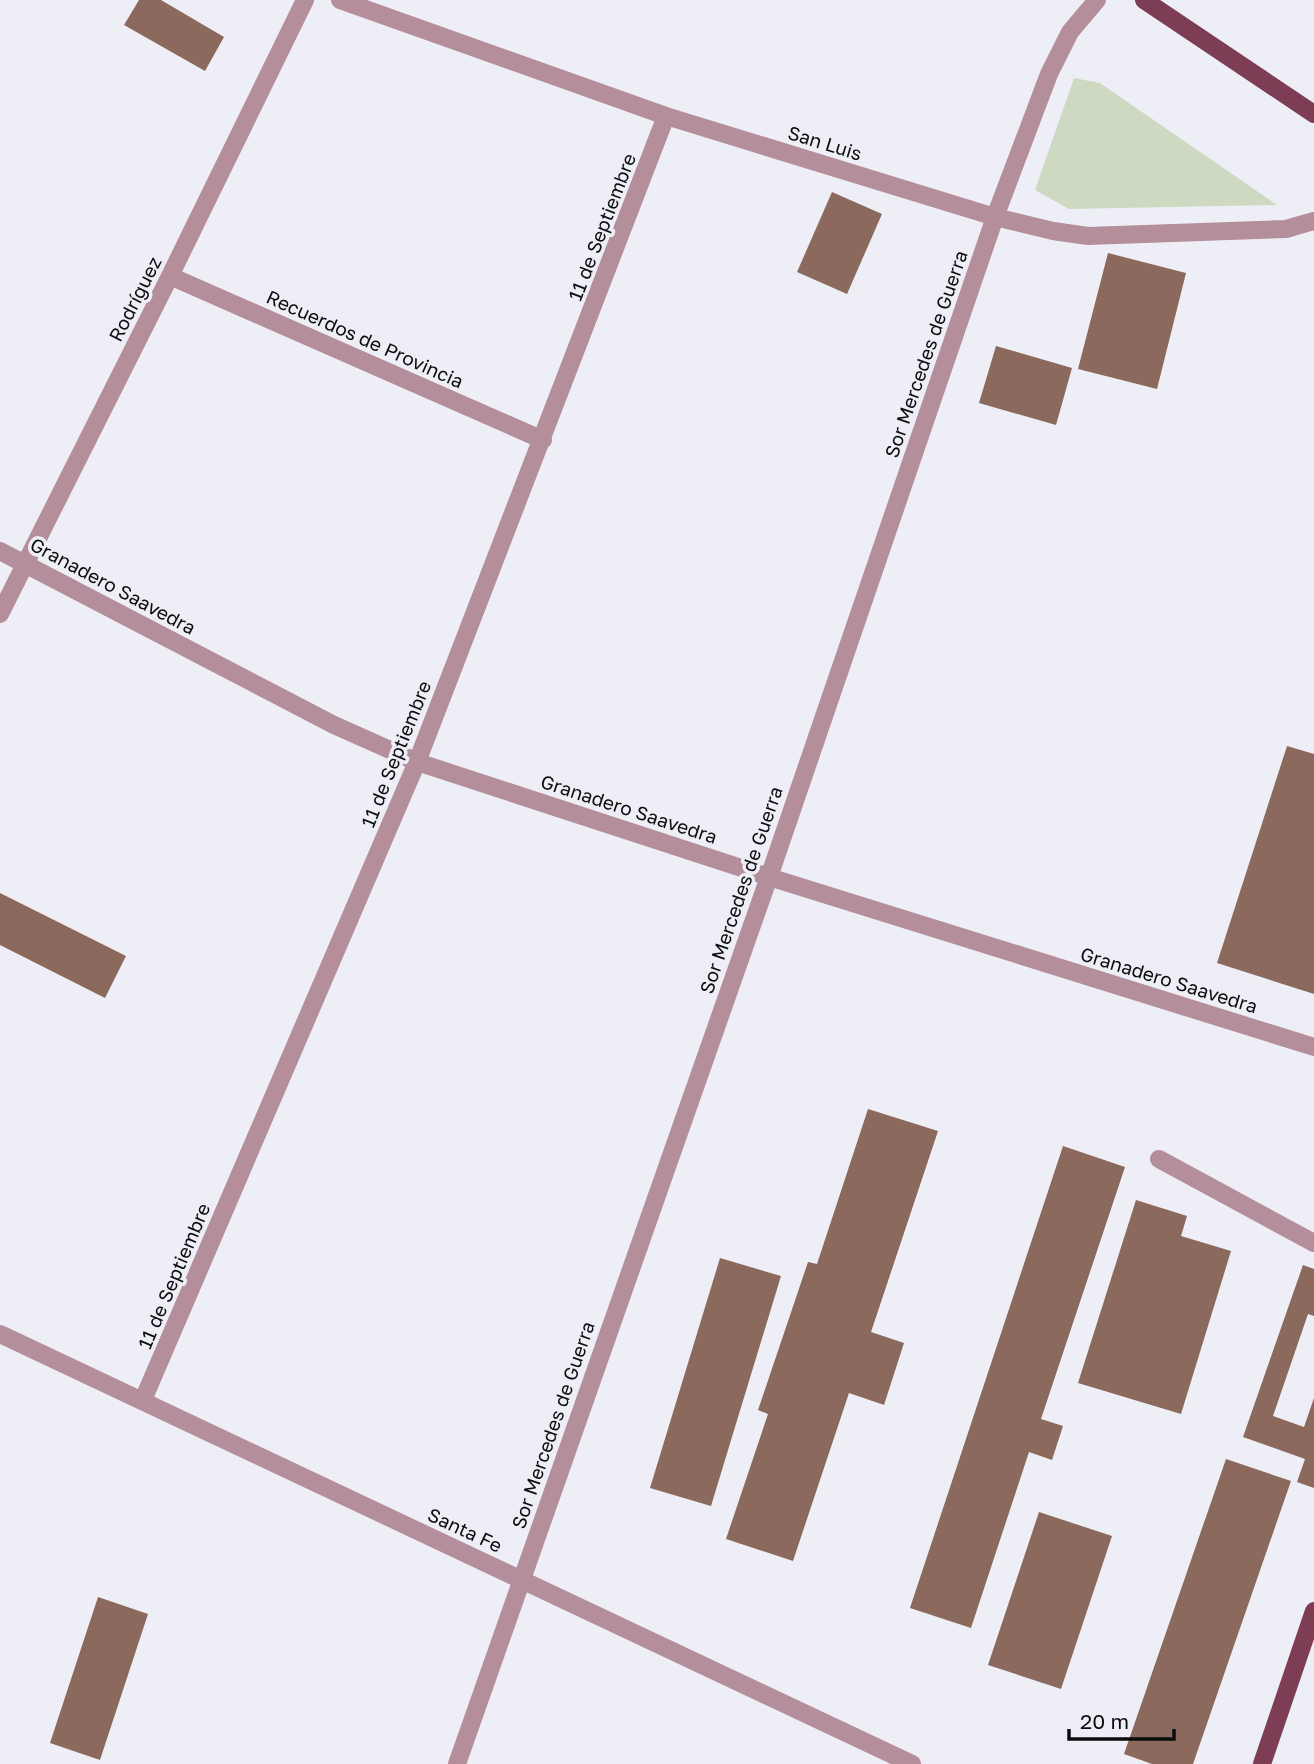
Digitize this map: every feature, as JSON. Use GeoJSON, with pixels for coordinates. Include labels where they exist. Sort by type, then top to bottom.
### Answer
{"type":"FeatureCollection","features":[{"type":"Feature","properties":{"kind":"main road"},"geometry":{"type":"LineString","coordinates":[[1144,0],[1314,114]]}},
{"type":"Feature","properties":{"kind":"main road"},"geometry":{"type":"LineString","coordinates":[[1262,1764],[1314,1611]]}},
{"type":"Feature","properties":{"kind":"street","name":"Rodríguez"},"geometry":{"type":"LineString","coordinates":[[0,614],[170,276],[304,0]]}},
{"type":"Feature","properties":{"kind":"street","name":"San Luis"},"geometry":{"type":"LineString","coordinates":[[340,0],[666,116],[995,217],[1053,232],[1088,236],[1286,229],[1314,221]]}},
{"type":"Feature","properties":{"kind":"street","name":"Sor Mercedes de Guerra"},"geometry":{"type":"LineString","coordinates":[[457,1764],[768,877],[995,217],[1049,74],[1070,32],[1097,0]]}},
{"type":"Feature","properties":{"kind":"street","name":"11 de Septiembre"},"geometry":{"type":"LineString","coordinates":[[143,1400],[417,762],[666,116]]}},
{"type":"Feature","properties":{"kind":"street","name":"Recuerdos de Provincia"},"geometry":{"type":"LineString","coordinates":[[170,276],[543,440]]}},
{"type":"Feature","properties":{"kind":"street","name":"Granadero Saavedra"},"geometry":{"type":"LineString","coordinates":[[0,551],[334,725],[417,762],[768,877],[1314,1047]]}},
{"type":"Feature","properties":{"kind":"street"},"geometry":{"type":"LineString","coordinates":[[1159,1159],[1314,1243]]}},
{"type":"Feature","properties":{"kind":"street","name":"Santa Fe"},"geometry":{"type":"LineString","coordinates":[[0,1334],[912,1764]]}},
{"type":"Feature","properties":{"kind":"green space"},"geometry":{"type":"Polygon","coordinates":[[[1074,78],[1100,83],[1277,205],[1069,209],[1035,190],[1074,78]]]}},
{"type":"Feature","properties":{"kind":"building"},"geometry":{"type":"Polygon","coordinates":[[[139,0],[161,0],[224,37],[205,71],[124,25],[139,0]]]}},
{"type":"Feature","properties":{"kind":"building"},"geometry":{"type":"Polygon","coordinates":[[[832,192],[882,214],[847,294],[797,272],[832,192]]]}},
{"type":"Feature","properties":{"kind":"building"},"geometry":{"type":"Polygon","coordinates":[[[1108,253],[1186,273],[1157,389],[1078,369],[1108,253]]]}},
{"type":"Feature","properties":{"kind":"building"},"geometry":{"type":"Polygon","coordinates":[[[996,346],[1072,368],[1056,425],[979,403],[996,346]]]}},
{"type":"Feature","properties":{"kind":"building"},"geometry":{"type":"Polygon","coordinates":[[[1287,746],[1314,754],[1314,994],[1217,963],[1287,746]]]}},
{"type":"Feature","properties":{"kind":"building"},"geometry":{"type":"Polygon","coordinates":[[[0,893],[126,956],[105,998],[0,945],[0,893]]]}},
{"type":"Feature","properties":{"kind":"building"},"geometry":{"type":"Polygon","coordinates":[[[868,1109],[938,1131],[871,1332],[904,1343],[884,1405],[849,1393],[793,1561],[726,1539],[768,1414],[758,1410],[808,1262],[817,1264],[868,1109]]]}},
{"type":"Feature","properties":{"kind":"building"},"geometry":{"type":"Polygon","coordinates":[[[1063,1146],[1125,1167],[1041,1419],[1063,1426],[1052,1460],[1029,1452],[971,1628],[910,1608],[1063,1146]]]}},
{"type":"Feature","properties":{"kind":"building"},"geometry":{"type":"Polygon","coordinates":[[[1136,1200],[1187,1216],[1181,1236],[1231,1251],[1181,1414],[1078,1383],[1136,1200]]]}},
{"type":"Feature","properties":{"kind":"building"},"geometry":{"type":"Polygon","coordinates":[[[720,1258],[781,1276],[711,1506],[650,1488],[720,1258]]]}},
{"type":"Feature","properties":{"kind":"building"},"geometry":{"type":"Polygon","coordinates":[[[1303,1265],[1314,1269],[1314,1316],[1308,1314],[1273,1416],[1304,1427],[1314,1398],[1314,1488],[1297,1482],[1305,1459],[1243,1437],[1303,1265]]]}},
{"type":"Feature","properties":{"kind":"building"},"geometry":{"type":"Polygon","coordinates":[[[1226,1459],[1291,1481],[1193,1764],[1152,1764],[1124,1754],[1226,1459]]]}},
{"type":"Feature","properties":{"kind":"building"},"geometry":{"type":"Polygon","coordinates":[[[1039,1512],[1112,1536],[1061,1689],[988,1665],[1039,1512]]]}},
{"type":"Feature","properties":{"kind":"building"},"geometry":{"type":"Polygon","coordinates":[[[98,1597],[148,1614],[100,1760],[50,1743],[98,1597]]]}}]}
